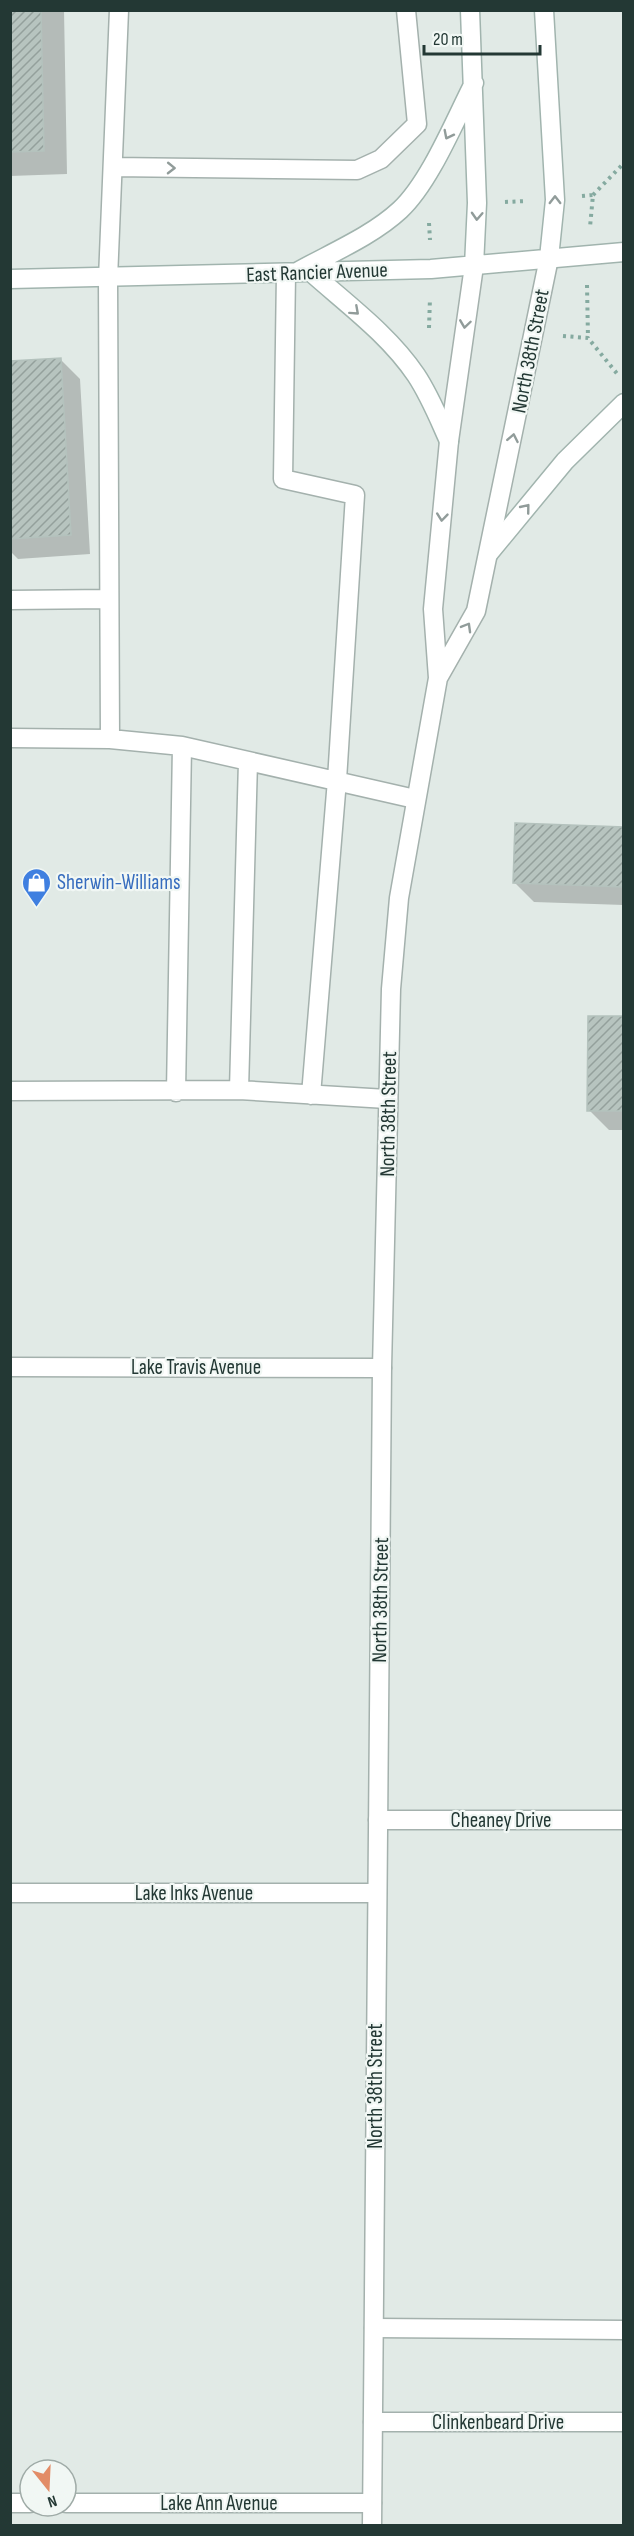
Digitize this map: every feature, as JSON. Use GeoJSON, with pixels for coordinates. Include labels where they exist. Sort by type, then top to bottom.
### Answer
{"type":"FeatureCollection","features":[{"type":"Feature","properties":{"kind":"street"},"geometry":{"type":"LineString","coordinates":[[110,739],[108,279],[119,10]]}},
{"type":"Feature","properties":{"kind":"street"},"geometry":{"type":"LineString","coordinates":[[113,167],[357,170],[381,159],[417,124],[406,10]]}},
{"type":"Feature","properties":{"kind":"street","name":"North 38th Street"},"geometry":{"type":"LineString","coordinates":[[372,2526],[382,1368],[391,988],[399,898],[438,678],[433,609],[449,441],[474,266],[477,203],[470,10]]}},
{"type":"Feature","properties":{"kind":"street","name":"North 38th Street"},"geometry":{"type":"LineString","coordinates":[[438,678],[476,611],[549,258],[555,200],[544,10]]}},
{"type":"Feature","properties":{"kind":"street"},"geometry":{"type":"LineString","coordinates":[[297,273],[378,226],[400,210],[415,193],[474,82]]}},
{"type":"Feature","properties":{"kind":"street","name":"East Rancier Avenue"},"geometry":{"type":"LineString","coordinates":[[10,279],[108,279],[474,266],[624,252]]}},
{"type":"Feature","properties":{"kind":"street"},"geometry":{"type":"LineString","coordinates":[[297,273],[389,341],[430,400],[449,441]]}},
{"type":"Feature","properties":{"kind":"street"},"geometry":{"type":"LineString","coordinates":[[297,273],[283,479],[355,495],[337,780],[311,1095]]}},
{"type":"Feature","properties":{"kind":"street"},"geometry":{"type":"LineString","coordinates":[[489,553],[565,462],[624,403]]}},
{"type":"Feature","properties":{"kind":"street"},"geometry":{"type":"LineString","coordinates":[[10,600],[109,599]]}},
{"type":"Feature","properties":{"kind":"street"},"geometry":{"type":"LineString","coordinates":[[10,738],[110,739],[182,746],[337,780],[415,800]]}},
{"type":"Feature","properties":{"kind":"street"},"geometry":{"type":"LineString","coordinates":[[176,1092],[182,746]]}},
{"type":"Feature","properties":{"kind":"street"},"geometry":{"type":"LineString","coordinates":[[239,1090],[248,761]]}},
{"type":"Feature","properties":{"kind":"street"},"geometry":{"type":"LineString","coordinates":[[10,1091],[239,1090],[387,1099]]}},
{"type":"Feature","properties":{"kind":"street","name":"Lake Travis Avenue"},"geometry":{"type":"LineString","coordinates":[[10,1366],[382,1368]]}},
{"type":"Feature","properties":{"kind":"street","name":"Cheaney Drive"},"geometry":{"type":"LineString","coordinates":[[378,1820],[624,1820]]}},
{"type":"Feature","properties":{"kind":"street","name":"Lake Inks Avenue"},"geometry":{"type":"LineString","coordinates":[[10,1893],[377,1893]]}},
{"type":"Feature","properties":{"kind":"street"},"geometry":{"type":"LineString","coordinates":[[374,2328],[624,2330]]}},
{"type":"Feature","properties":{"kind":"street","name":"Clinkenbeard Drive"},"geometry":{"type":"LineString","coordinates":[[373,2422],[624,2422]]}},
{"type":"Feature","properties":{"kind":"street","name":"Lake Ann Avenue"},"geometry":{"type":"LineString","coordinates":[[78,2503],[372,2503]]}},
{"type":"Feature","properties":{"kind":"path"},"geometry":{"type":"LineString","coordinates":[[593,195],[624,163]]}},
{"type":"Feature","properties":{"kind":"building"},"geometry":{"type":"Polygon","coordinates":[[[10,10],[41,10],[44,151],[10,152],[10,10]]]}},
{"type":"Feature","properties":{"kind":"building"},"geometry":{"type":"Polygon","coordinates":[[[61,358],[71,535],[10,539],[10,361],[61,358]]]}},
{"type":"Feature","properties":{"kind":"building"},"geometry":{"type":"Polygon","coordinates":[[[515,823],[624,827],[624,887],[513,883],[515,823]]]}},
{"type":"Feature","properties":{"kind":"building"},"geometry":{"type":"Polygon","coordinates":[[[588,1016],[624,1016],[624,1111],[587,1111],[588,1016]]]}},
{"type":"Feature","properties":{"kind":"place","name":"Sherwin-Williams"},"geometry":{"type":"Point","coordinates":[36,908]}}]}
